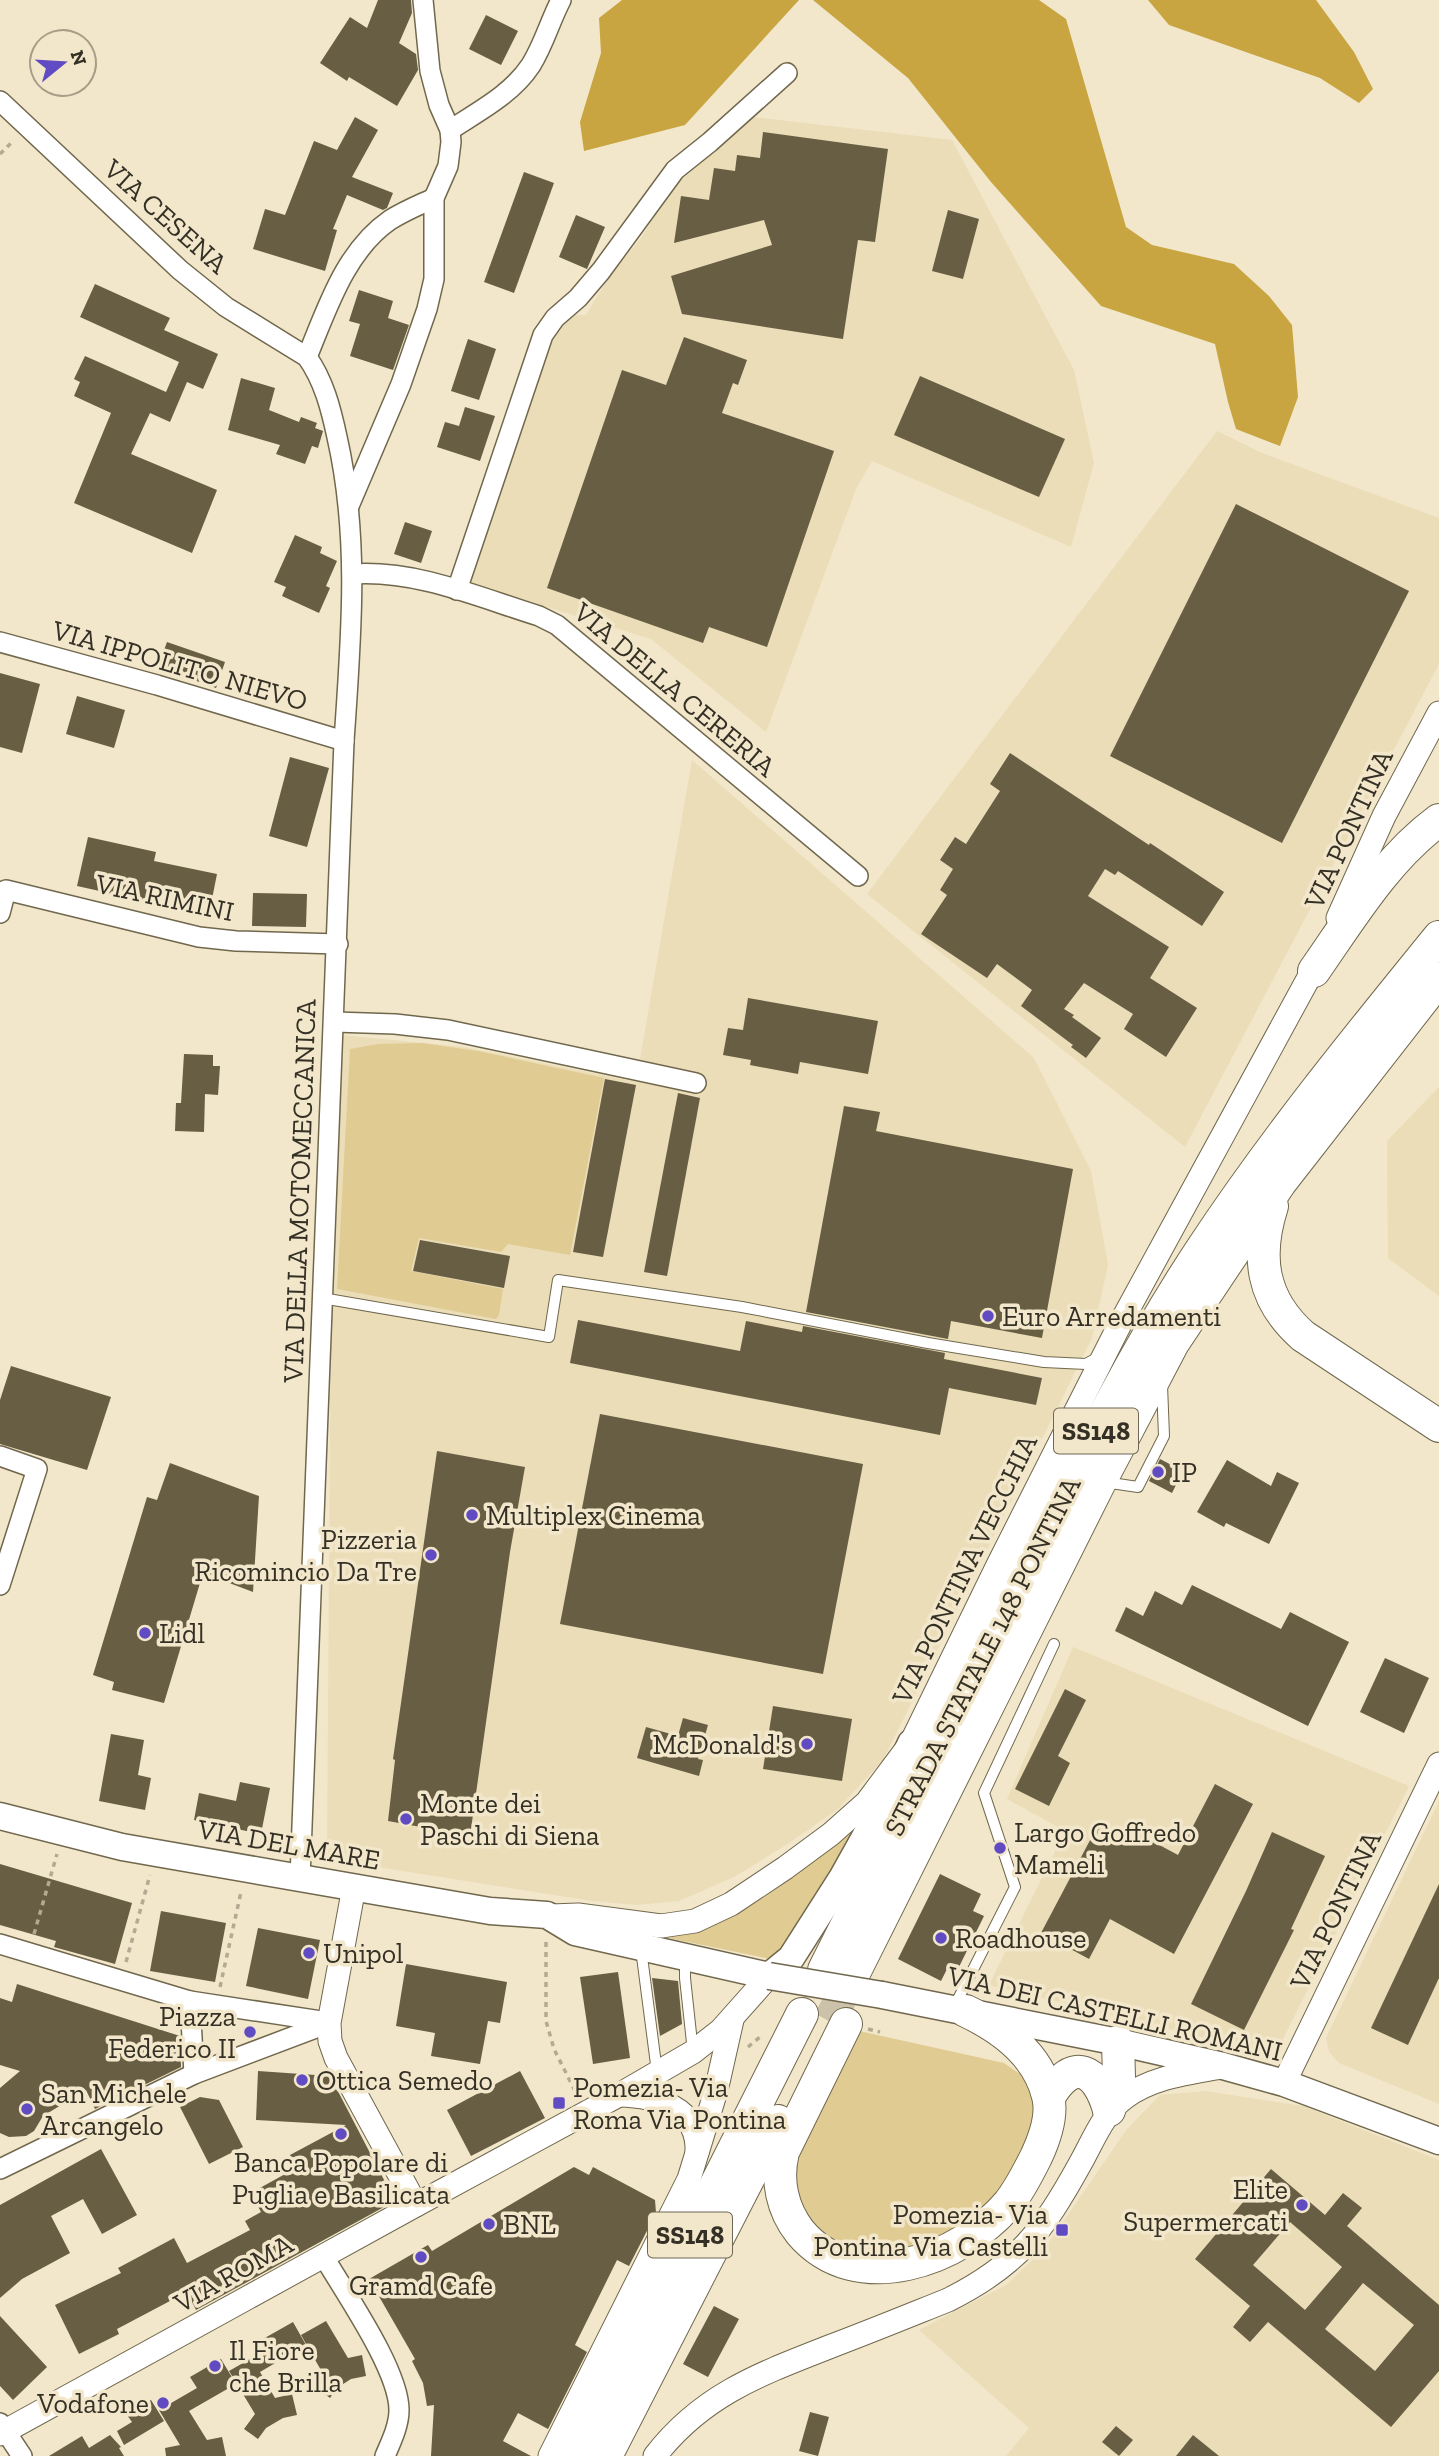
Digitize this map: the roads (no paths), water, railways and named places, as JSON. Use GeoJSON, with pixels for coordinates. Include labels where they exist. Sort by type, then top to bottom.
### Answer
{"type":"FeatureCollection","features":[{"type":"Feature","properties":{"kind":"highway"},"geometry":{"type":"LineString","coordinates":[[1314,971],[1374,886],[1414,842],[1439,820]]}},
{"type":"Feature","properties":{"kind":"highway","name":"STRADA STATALE 148 PONTINA"},"geometry":{"type":"LineString","coordinates":[[856,1979],[1062,1497],[1143,1346],[1199,1252],[1261,1163],[1329,1073],[1439,937]]}},
{"type":"Feature","properties":{"kind":"highway","name":"STRADA STATALE 148 PONTINA"},"geometry":{"type":"LineString","coordinates":[[856,1979],[893,1896],[1161,1363],[1213,1280],[1280,1183],[1439,979]]}},
{"type":"Feature","properties":{"kind":"highway"},"geometry":{"type":"LineString","coordinates":[[1280,1183],[1265,1228],[1262,1247],[1266,1279],[1278,1307],[1303,1336],[1439,1426]]}},
{"type":"Feature","properties":{"kind":"highway"},"geometry":{"type":"LineString","coordinates":[[960,2010],[995,2026],[1024,2052],[1037,2069],[1049,2097]]}},
{"type":"Feature","properties":{"kind":"highway"},"geometry":{"type":"LineString","coordinates":[[826,2020],[781,2159],[780,2174],[785,2203],[798,2229],[820,2251],[840,2261],[877,2267],[910,2265],[957,2245],[975,2233],[1009,2203],[1026,2177],[1044,2138],[1049,2097],[1060,2080],[1073,2073],[1084,2073],[1094,2078],[1102,2088],[1110,2110]]}},
{"type":"Feature","properties":{"kind":"highway","name":"SS148"},"geometry":{"type":"LineString","coordinates":[[579,2456],[826,2020]]}},
{"type":"Feature","properties":{"kind":"highway","name":"SS148"},"geometry":{"type":"LineString","coordinates":[[606,2456],[826,2020]]}},
{"type":"Feature","properties":{"kind":"highway"},"geometry":{"type":"LineString","coordinates":[[1110,2110],[1119,2077],[1118,2042]]}},
{"type":"Feature","properties":{"kind":"main road"},"geometry":{"type":"LineString","coordinates":[[769,1976],[790,1958],[842,1878],[885,1801],[911,1743]]}},
{"type":"Feature","properties":{"kind":"main road","name":"VIA DEL MARE"},"geometry":{"type":"LineString","coordinates":[[0,1816],[157,1853],[490,1911],[550,1915],[575,1933],[769,1976]]}},
{"type":"Feature","properties":{"kind":"main road","name":"VIA DEI CASTELLI ROMANI"},"geometry":{"type":"LineString","coordinates":[[769,1976],[856,1979],[960,2010],[1223,2066],[1284,2083],[1439,2141]]}},
{"type":"Feature","properties":{"kind":"street","name":"VIA DELLA MOTOMECCANICA"},"geometry":{"type":"LineString","coordinates":[[349,507],[401,384],[430,301],[435,261],[434,198],[448,166],[450,130],[439,105],[430,71],[424,0]]}},
{"type":"Feature","properties":{"kind":"street"},"geometry":{"type":"LineString","coordinates":[[450,130],[502,96],[521,78],[541,48],[561,0]]}},
{"type":"Feature","properties":{"kind":"street"},"geometry":{"type":"LineString","coordinates":[[457,590],[540,340],[546,329],[601,271],[680,165],[787,74]]}},
{"type":"Feature","properties":{"kind":"street","name":"VIA CESENA"},"geometry":{"type":"LineString","coordinates":[[0,102],[180,270],[226,307],[307,357]]}},
{"type":"Feature","properties":{"kind":"street"},"geometry":{"type":"LineString","coordinates":[[307,357],[338,285],[357,255],[390,220],[434,198]]}},
{"type":"Feature","properties":{"kind":"street","name":"VIA DELLA MOTOMECCANICA"},"geometry":{"type":"LineString","coordinates":[[300,1878],[344,741],[353,574],[343,462],[324,388],[307,357]]}},
{"type":"Feature","properties":{"kind":"street","name":"VIA DELLA CERERIA"},"geometry":{"type":"LineString","coordinates":[[353,574],[402,575],[539,616],[567,632],[858,876]]}},
{"type":"Feature","properties":{"kind":"street","name":"VIA IPPOLITO NIEVO"},"geometry":{"type":"LineString","coordinates":[[0,642],[344,741]]}},
{"type":"Feature","properties":{"kind":"street","name":"VIA PONTINA"},"geometry":{"type":"LineString","coordinates":[[1314,971],[1384,816],[1439,713]]}},
{"type":"Feature","properties":{"kind":"street","name":"VIA RIMINI"},"geometry":{"type":"LineString","coordinates":[[0,913],[6,890],[199,937],[236,941],[338,944]]}},
{"type":"Feature","properties":{"kind":"street","name":"VIA PONTINA VECCHIA"},"geometry":{"type":"LineString","coordinates":[[550,1915],[578,1915],[661,1926],[708,1916],[785,1868],[847,1821],[867,1802],[911,1743],[1105,1354],[1314,971]]}},
{"type":"Feature","properties":{"kind":"street"},"geometry":{"type":"LineString","coordinates":[[335,1022],[395,1024],[448,1030],[696,1083]]}},
{"type":"Feature","properties":{"kind":"street"},"geometry":{"type":"LineString","coordinates":[[0,1456],[37,1469],[0,1585]]}},
{"type":"Feature","properties":{"kind":"street","name":"VIA PONTINA"},"geometry":{"type":"LineString","coordinates":[[1284,2083],[1439,1764]]}},
{"type":"Feature","properties":{"kind":"street"},"geometry":{"type":"LineString","coordinates":[[354,1887],[329,2022],[334,2054],[416,2205]]}},
{"type":"Feature","properties":{"kind":"street"},"geometry":{"type":"LineString","coordinates":[[0,1944],[190,2001],[329,2022]]}},
{"type":"Feature","properties":{"kind":"street","name":"VIA ROMA"},"geometry":{"type":"LineString","coordinates":[[1,2429],[324,2257],[693,2052],[732,2020],[769,1976]]}},
{"type":"Feature","properties":{"kind":"street"},"geometry":{"type":"LineString","coordinates":[[190,2001],[194,2074]]}},
{"type":"Feature","properties":{"kind":"street"},"geometry":{"type":"LineString","coordinates":[[550,2456],[693,2169],[716,2091],[732,2020]]}},
{"type":"Feature","properties":{"kind":"street"},"geometry":{"type":"LineString","coordinates":[[0,2169],[194,2074],[329,2022]]}},
{"type":"Feature","properties":{"kind":"street"},"geometry":{"type":"LineString","coordinates":[[655,2456],[686,2421],[726,2392],[758,2375],[948,2300],[998,2272],[1032,2241],[1045,2224],[1110,2110],[1131,2093],[1158,2080],[1223,2066]]}},
{"type":"Feature","properties":{"kind":"street"},"geometry":{"type":"LineString","coordinates":[[619,2095],[656,2100],[686,2118],[697,2141],[693,2169]]}},
{"type":"Feature","properties":{"kind":"street"},"geometry":{"type":"LineString","coordinates":[[324,2257],[380,2352],[396,2390],[398,2419],[385,2456]]}},
{"type":"Feature","properties":{"kind":"street"},"geometry":{"type":"LineString","coordinates":[[1,2429],[22,2456]]}},
{"type":"Feature","properties":{"kind":"lane"},"geometry":{"type":"LineString","coordinates":[[322,1298],[549,1337],[558,1280],[742,1307],[1044,1362],[1086,1364],[1105,1354]]}},
{"type":"Feature","properties":{"kind":"lane"},"geometry":{"type":"LineString","coordinates":[[960,2010],[1015,1887],[984,1793],[1054,1644]]}},
{"type":"Feature","properties":{"kind":"lane"},"geometry":{"type":"LineString","coordinates":[[641,1948],[657,2073]]}},
{"type":"Feature","properties":{"kind":"lane"},"geometry":{"type":"LineString","coordinates":[[685,1958],[693,2052]]}},
{"type":"Feature","properties":{"kind":"tunnel"},"geometry":{"type":"LineString","coordinates":[[829,2021],[853,1975]]}},
{"type":"Feature","properties":{"kind":"place","name":"Euro Arredamenti"},"geometry":{"type":"Point","coordinates":[988,1316]}},
{"type":"Feature","properties":{"kind":"place","name":"IP"},"geometry":{"type":"Point","coordinates":[1158,1472]}},
{"type":"Feature","properties":{"kind":"place","name":"Multiplex Cinema"},"geometry":{"type":"Point","coordinates":[472,1515]}},
{"type":"Feature","properties":{"kind":"place","name":"Pizzeria Ricomincio Da Tre"},"geometry":{"type":"Point","coordinates":[431,1555]}},
{"type":"Feature","properties":{"kind":"place","name":"Lidl"},"geometry":{"type":"Point","coordinates":[145,1633]}},
{"type":"Feature","properties":{"kind":"place","name":"McDonald's"},"geometry":{"type":"Point","coordinates":[807,1744]}},
{"type":"Feature","properties":{"kind":"place","name":"Monte dei Paschi di Siena"},"geometry":{"type":"Point","coordinates":[406,1819]}},
{"type":"Feature","properties":{"kind":"place","name":"Largo Goffredo Mameli"},"geometry":{"type":"Point","coordinates":[1000,1848]}},
{"type":"Feature","properties":{"kind":"place","name":"Roadhouse"},"geometry":{"type":"Point","coordinates":[941,1938]}},
{"type":"Feature","properties":{"kind":"place","name":"Unipol"},"geometry":{"type":"Point","coordinates":[309,1953]}},
{"type":"Feature","properties":{"kind":"place","name":"Piazza Federico II"},"geometry":{"type":"Point","coordinates":[250,2032]}},
{"type":"Feature","properties":{"kind":"place","name":"Ottica Semedo"},"geometry":{"type":"Point","coordinates":[302,2080]}},
{"type":"Feature","properties":{"kind":"place","name":"Pomezia- Via Roma Via Pontina"},"geometry":{"type":"Point","coordinates":[559,2103]}},
{"type":"Feature","properties":{"kind":"place","name":"San Michele Arcangelo"},"geometry":{"type":"Point","coordinates":[27,2109]}},
{"type":"Feature","properties":{"kind":"place","name":"Banca Popolare di Puglia e Basilicata"},"geometry":{"type":"Point","coordinates":[341,2134]}},
{"type":"Feature","properties":{"kind":"place","name":"Elite Supermercati"},"geometry":{"type":"Point","coordinates":[1302,2205]}},
{"type":"Feature","properties":{"kind":"place","name":"BNL"},"geometry":{"type":"Point","coordinates":[489,2224]}},
{"type":"Feature","properties":{"kind":"place","name":"Pomezia- Via Pontina Via Castelli"},"geometry":{"type":"Point","coordinates":[1062,2230]}},
{"type":"Feature","properties":{"kind":"place","name":"Gramd Cafe"},"geometry":{"type":"Point","coordinates":[421,2257]}},
{"type":"Feature","properties":{"kind":"place","name":"Il Fiore che Brilla"},"geometry":{"type":"Point","coordinates":[215,2366]}},
{"type":"Feature","properties":{"kind":"place","name":"Vodafone"},"geometry":{"type":"Point","coordinates":[163,2403]}}]}
